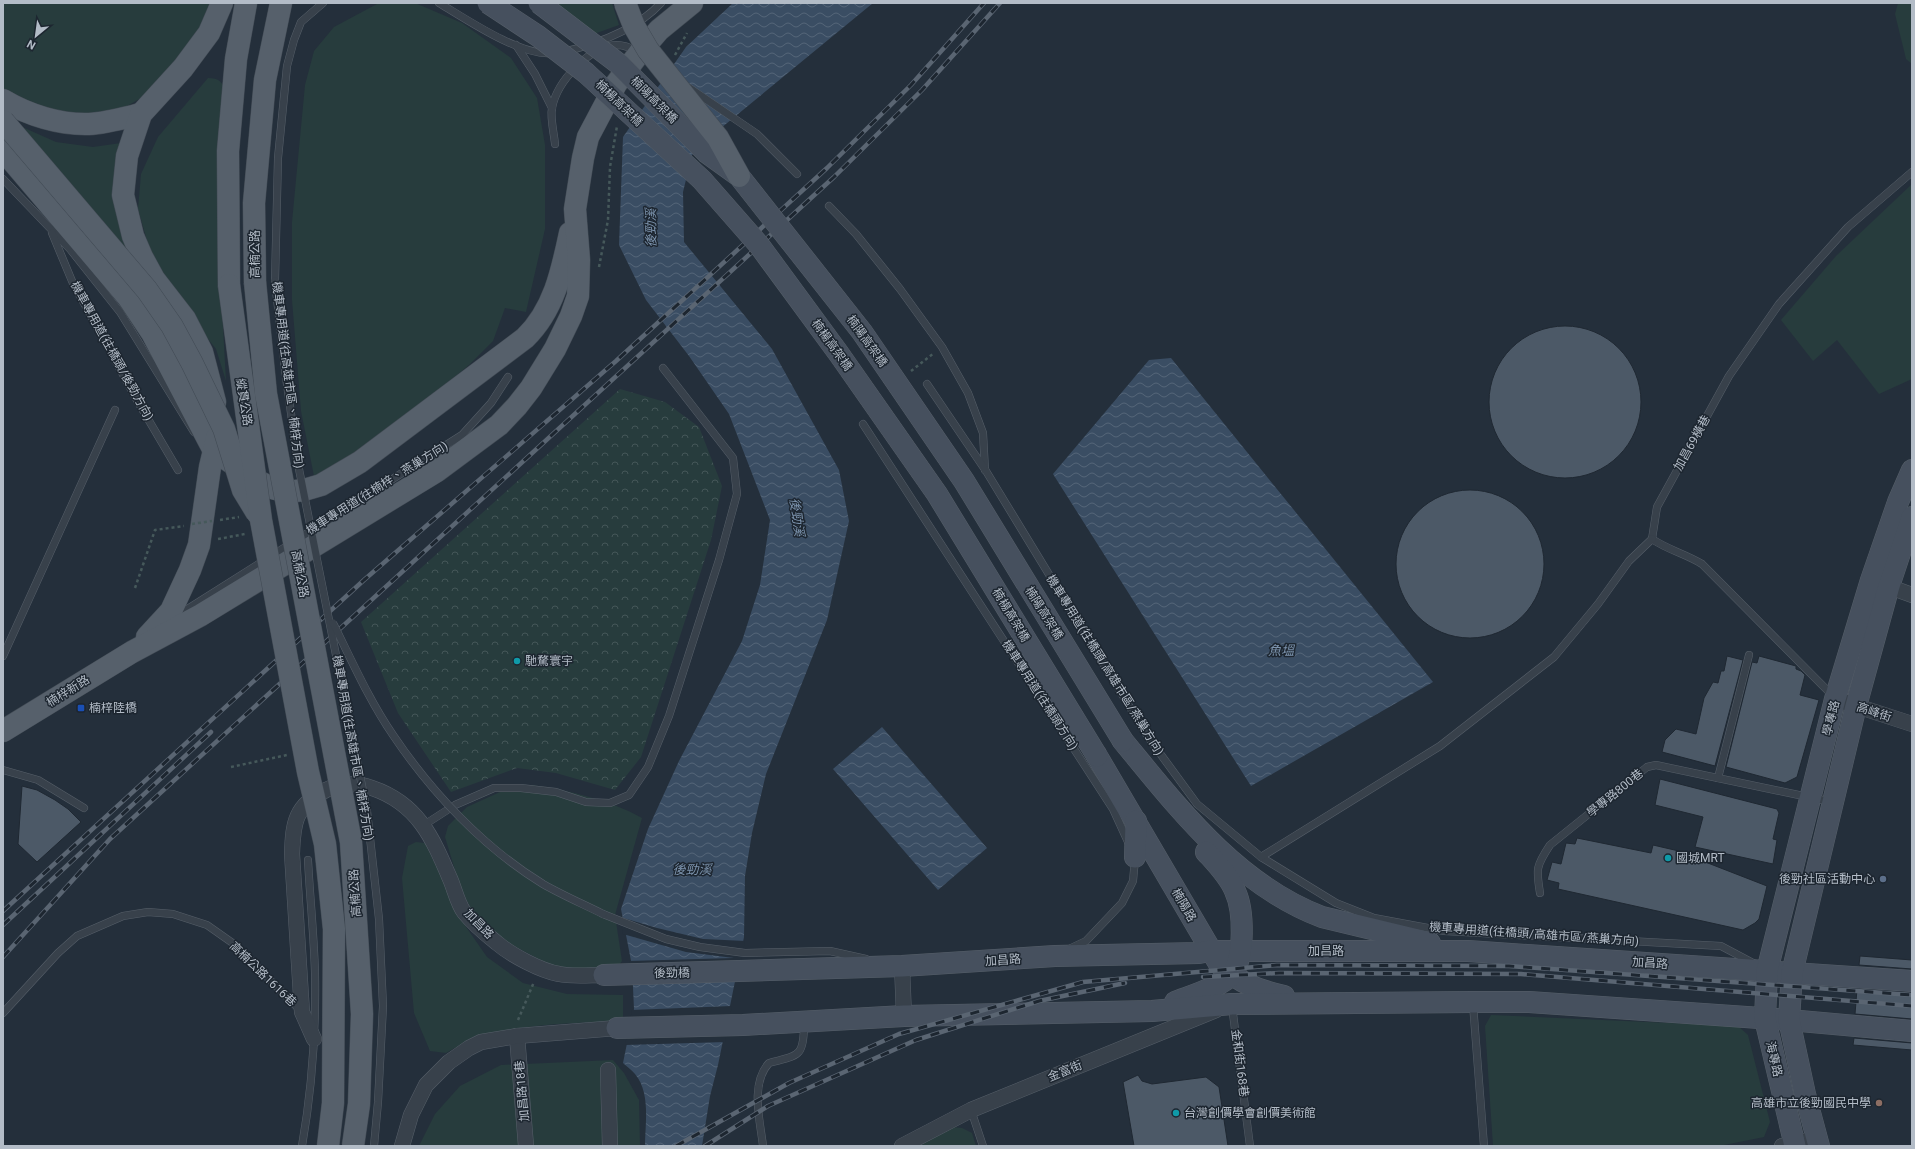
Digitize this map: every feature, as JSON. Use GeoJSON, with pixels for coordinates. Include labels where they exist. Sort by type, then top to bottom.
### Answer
{"type":"FeatureCollection","features":[{"type":"Feature","properties":{"kind":"main road"},"geometry":{"type":"LineString","coordinates":[[132,652],[171,611],[190,570],[199,545],[219,421],[207,365],[202,352],[185,319],[154,278],[142,257],[133,236],[126,214],[123,195],[124,174],[127,156],[141,114],[184,68],[209,33],[222,3]]}},
{"type":"Feature","properties":{"kind":"main road","name":"縱貫公路"},"geometry":{"type":"LineString","coordinates":[[246,3],[236,59],[228,151],[229,285],[255,527]]}},
{"type":"Feature","properties":{"kind":"main road","name":"高楠公路"},"geometry":{"type":"LineString","coordinates":[[281,3],[265,80],[254,203],[265,282],[266,394],[351,842],[362,1014],[358,1104],[353,1146]]}},
{"type":"Feature","properties":{"kind":"main road"},"geometry":{"type":"LineString","coordinates":[[625,3],[634,26],[648,50],[718,138],[740,176]]}},
{"type":"Feature","properties":{"kind":"main road"},"geometry":{"type":"LineString","coordinates":[[3,150],[128,297],[152,332],[214,451],[260,482],[287,492],[304,490],[321,485],[360,462],[532,331],[549,304],[560,281],[575,209],[582,158],[588,138],[616,84],[640,52],[659,30],[692,3]]}},
{"type":"Feature","properties":{"kind":"main road"},"geometry":{"type":"LineString","coordinates":[[3,100],[51,120],[68,123],[90,124],[141,114]]}},
{"type":"Feature","properties":{"kind":"main road"},"geometry":{"type":"LineString","coordinates":[[3,121],[147,290],[172,326],[224,429],[255,527]]}},
{"type":"Feature","properties":{"kind":"main road"},"geometry":{"type":"LineString","coordinates":[[132,652],[201,615],[430,475],[499,425],[532,388],[555,349],[571,316],[578,296],[580,260],[575,209]]}},
{"type":"Feature","properties":{"kind":"main road","name":"高楠公路"},"geometry":{"type":"LineString","coordinates":[[255,527],[325,844],[334,929],[333,1103],[328,1146]]}},
{"type":"Feature","properties":{"kind":"main road","name":"楠梓新路"},"geometry":{"type":"LineString","coordinates":[[3,731],[132,652]]}},
{"type":"Feature","properties":{"kind":"street","name":"楠楊高架橋"},"geometry":{"type":"LineString","coordinates":[[488,3],[538,36],[586,73],[702,180],[759,245],[839,354],[937,494],[1097,756]]}},
{"type":"Feature","properties":{"kind":"street","name":"楠陽高架橋"},"geometry":{"type":"LineString","coordinates":[[539,3],[619,64],[707,152],[740,176],[862,332],[942,449],[968,488],[1123,741]]}},
{"type":"Feature","properties":{"kind":"street","name":"學專路"},"geometry":{"type":"LineString","coordinates":[[1792,972],[1856,706],[1898,502],[1912,470]]}},
{"type":"Feature","properties":{"kind":"street","name":"學專路"},"geometry":{"type":"LineString","coordinates":[[1767,971],[1835,699],[1880,584],[1912,517]]}},
{"type":"Feature","properties":{"kind":"street"},"geometry":{"type":"LineString","coordinates":[[1880,584],[1912,595]]}},
{"type":"Feature","properties":{"kind":"street","name":"高峰街"},"geometry":{"type":"LineString","coordinates":[[1835,699],[1912,724]]}},
{"type":"Feature","properties":{"kind":"street"},"geometry":{"type":"LineString","coordinates":[[1123,741],[1169,810],[1220,868],[1235,891],[1242,920],[1238,964],[1231,975],[1202,991],[1152,1011]]}},
{"type":"Feature","properties":{"kind":"street"},"geometry":{"type":"LineString","coordinates":[[1123,741],[1182,812],[1238,867],[1278,896],[1306,911],[1338,922],[1468,951]]}},
{"type":"Feature","properties":{"kind":"street","name":"楠陽路"},"geometry":{"type":"LineString","coordinates":[[1097,756],[1219,964],[1231,975],[1248,986],[1314,1002]]}},
{"type":"Feature","properties":{"kind":"street","name":"加昌路"},"geometry":{"type":"LineString","coordinates":[[302,1012],[292,854],[293,830],[297,816],[306,802],[315,795],[341,784],[366,786],[386,793],[407,806],[424,825],[464,912],[498,944],[526,962],[558,974],[604,975]]}},
{"type":"Feature","properties":{"kind":"street"},"geometry":{"type":"LineString","coordinates":[[1135,857],[1136,822]]}},
{"type":"Feature","properties":{"kind":"street","name":"加昌路"},"geometry":{"type":"LineString","coordinates":[[743,962],[902,966],[1055,956],[1199,954],[1210,951],[1468,951],[1912,981]]}},
{"type":"Feature","properties":{"kind":"street","name":"後勁橋"},"geometry":{"type":"LineString","coordinates":[[604,975],[743,962]]}},
{"type":"Feature","properties":{"kind":"street"},"geometry":{"type":"LineString","coordinates":[[902,966],[904,1016]]}},
{"type":"Feature","properties":{"kind":"street","name":"海專路"},"geometry":{"type":"LineString","coordinates":[[1767,971],[1765,1020],[1790,1145]]}},
{"type":"Feature","properties":{"kind":"street","name":"海專路"},"geometry":{"type":"LineString","coordinates":[[1792,972],[1789,1020],[1805,1094],[1818,1142]]}},
{"type":"Feature","properties":{"kind":"street"},"geometry":{"type":"LineString","coordinates":[[402,1146],[411,1115],[420,1094],[426,1085],[438,1072],[460,1054],[481,1042],[517,1036],[617,1028],[743,1025],[904,1016],[1152,1011],[1232,1004],[1314,1002],[1529,1002],[1912,1030]]}},
{"type":"Feature","properties":{"kind":"street","name":"金富街"},"geometry":{"type":"LineString","coordinates":[[902,1146],[971,1110],[1232,1004]]}},
{"type":"Feature","properties":{"kind":"street"},"geometry":{"type":"LineString","coordinates":[[302,1012],[314,1039]]}},
{"type":"Feature","properties":{"kind":"street","name":"加昌路18巷"},"geometry":{"type":"LineString","coordinates":[[517,1036],[526,1146]]}},
{"type":"Feature","properties":{"kind":"street"},"geometry":{"type":"LineString","coordinates":[[608,1070],[610,1146]]}},
{"type":"Feature","properties":{"kind":"street"},"geometry":{"type":"LineString","coordinates":[[1790,1145],[1818,1142]]}},
{"type":"Feature","properties":{"kind":"lane","name":"機車專用道(往高雄市區、楠梓方向)"},"geometry":{"type":"LineString","coordinates":[[323,3],[301,22],[294,40],[287,66],[265,282],[285,370],[298,464],[367,810],[379,919],[383,1006],[374,1146]]}},
{"type":"Feature","properties":{"kind":"lane"},"geometry":{"type":"LineString","coordinates":[[439,3],[516,45],[544,53],[581,48],[628,28],[655,10],[661,3]]}},
{"type":"Feature","properties":{"kind":"lane"},"geometry":{"type":"LineString","coordinates":[[516,45],[535,74],[552,108],[555,144]]}},
{"type":"Feature","properties":{"kind":"lane"},"geometry":{"type":"LineString","coordinates":[[552,108],[556,96],[568,75],[592,54],[609,46],[628,46],[640,52],[757,134],[797,174]]}},
{"type":"Feature","properties":{"kind":"lane","name":"加昌69橫巷"},"geometry":{"type":"LineString","coordinates":[[1652,539],[1656,507],[1729,376],[1779,304],[1848,227],[1912,172]]}},
{"type":"Feature","properties":{"kind":"lane"},"geometry":{"type":"LineString","coordinates":[[3,179],[50,230],[70,249],[120,312],[187,424],[198,438],[214,451]]}},
{"type":"Feature","properties":{"kind":"lane"},"geometry":{"type":"LineString","coordinates":[[829,206],[856,234],[900,289],[942,347],[968,393],[983,433],[986,471]]}},
{"type":"Feature","properties":{"kind":"lane","name":"機車專用道(往橋頭/後勁方向)"},"geometry":{"type":"LineString","coordinates":[[50,230],[72,281],[138,402],[178,470]]}},
{"type":"Feature","properties":{"kind":"lane"},"geometry":{"type":"LineString","coordinates":[[424,825],[455,805],[494,788],[521,788],[556,792],[586,802],[610,803],[629,795],[648,767],[669,716],[720,560],[737,494],[733,458],[664,368]]}},
{"type":"Feature","properties":{"kind":"lane","name":"機車專用道(往楠梓、燕巢方向)"},"geometry":{"type":"LineString","coordinates":[[132,652],[175,617],[462,435],[491,403],[508,377]]}},
{"type":"Feature","properties":{"kind":"lane"},"geometry":{"type":"LineString","coordinates":[[927,384],[986,471]]}},
{"type":"Feature","properties":{"kind":"lane"},"geometry":{"type":"LineString","coordinates":[[3,656],[115,410]]}},
{"type":"Feature","properties":{"kind":"lane","name":"機車專用道(往橋頭方向)"},"geometry":{"type":"LineString","coordinates":[[863,424],[1114,809],[1135,857],[1133,881],[1122,903],[1086,940],[1055,956]]}},
{"type":"Feature","properties":{"kind":"lane","name":"機車專用道(往橋頭/高雄市區/燕巢方向)"},"geometry":{"type":"LineString","coordinates":[[986,471],[1148,737],[1197,804],[1261,857],[1336,903],[1374,918],[1444,931],[1721,946],[1767,971]]}},
{"type":"Feature","properties":{"kind":"lane"},"geometry":{"type":"LineString","coordinates":[[1261,857],[1440,746],[1554,658],[1598,604],[1629,561],[1652,539],[1662,546],[1691,557],[1702,564],[1835,699]]}},
{"type":"Feature","properties":{"kind":"lane","name":"機車專用道(往高雄市區、楠梓方向)"},"geometry":{"type":"LineString","coordinates":[[329,614],[364,685],[393,735],[422,774],[463,819],[488,843],[543,883],[603,914],[632,927],[672,941],[700,947],[743,962]]}},
{"type":"Feature","properties":{"kind":"lane"},"geometry":{"type":"LineString","coordinates":[[1718,778],[1749,655]]}},
{"type":"Feature","properties":{"kind":"lane","name":"學專路800巷"},"geometry":{"type":"LineString","coordinates":[[1540,893],[1536,872],[1540,860],[1550,845],[1647,767],[1656,765],[1832,802]]}},
{"type":"Feature","properties":{"kind":"lane"},"geometry":{"type":"LineString","coordinates":[[3,770],[38,780],[84,808]]}},
{"type":"Feature","properties":{"kind":"lane"},"geometry":{"type":"LineString","coordinates":[[302,1146],[309,1104],[314,1039],[315,973],[308,860]]}},
{"type":"Feature","properties":{"kind":"lane","name":"高楠公路1616巷"},"geometry":{"type":"LineString","coordinates":[[3,1013],[58,954],[77,936],[123,916],[148,912],[173,914],[207,925],[234,944],[302,1012]]}},
{"type":"Feature","properties":{"kind":"lane"},"geometry":{"type":"LineString","coordinates":[[1472,1002],[1484,1146]]}},
{"type":"Feature","properties":{"kind":"lane","name":"金和街168巷"},"geometry":{"type":"LineString","coordinates":[[1232,1004],[1250,1146]]}},
{"type":"Feature","properties":{"kind":"lane"},"geometry":{"type":"LineString","coordinates":[[763,1146],[758,1090],[761,1075],[769,1063],[788,1059],[802,1048],[804,1042],[804,1022]]}},
{"type":"Feature","properties":{"kind":"lane"},"geometry":{"type":"LineString","coordinates":[[971,1110],[983,1146]]}},
{"type":"Feature","properties":{"kind":"path"},"geometry":{"type":"LineString","coordinates":[[673,59],[690,27]]}},
{"type":"Feature","properties":{"kind":"path"},"geometry":{"type":"LineString","coordinates":[[599,269],[608,220],[610,167],[618,122]]}},
{"type":"Feature","properties":{"kind":"path"},"geometry":{"type":"LineString","coordinates":[[909,372],[942,347]]}},
{"type":"Feature","properties":{"kind":"path"},"geometry":{"type":"LineString","coordinates":[[135,588],[155,530],[239,517]]}},
{"type":"Feature","properties":{"kind":"path"},"geometry":{"type":"LineString","coordinates":[[199,545],[255,527]]}},
{"type":"Feature","properties":{"kind":"path"},"geometry":{"type":"LineString","coordinates":[[231,767],[294,754]]}},
{"type":"Feature","properties":{"kind":"path"},"geometry":{"type":"LineString","coordinates":[[517,1036],[518,1019],[540,967]]}},
{"type":"Feature","properties":{"kind":"green space"},"geometry":{"type":"Polygon","coordinates":[[[3,3],[210,3],[199,30],[180,61],[141,98],[122,109],[83,115],[38,108],[3,89],[3,3]]]}},
{"type":"Feature","properties":{"kind":"green space"},"geometry":{"type":"Polygon","coordinates":[[[415,3],[462,23],[511,58],[537,98],[545,145],[545,229],[526,312],[505,308],[493,341],[469,365],[382,437],[331,471],[314,476],[301,411],[292,300],[292,222],[305,85],[314,51],[334,27],[377,4],[415,3]]]}},
{"type":"Feature","properties":{"kind":"green space"},"geometry":{"type":"Polygon","coordinates":[[[550,3],[612,3],[619,25],[594,34],[550,3]]]}},
{"type":"Feature","properties":{"kind":"green space"},"geometry":{"type":"Polygon","coordinates":[[[1898,3],[1912,3],[1912,64],[1906,59],[1895,14],[1898,3]]]}},
{"type":"Feature","properties":{"kind":"green space"},"geometry":{"type":"Polygon","coordinates":[[[208,78],[219,81],[226,91],[219,254],[226,381],[216,349],[179,302],[150,251],[138,209],[141,174],[158,137],[208,78]]]}},
{"type":"Feature","properties":{"kind":"green space"},"geometry":{"type":"Polygon","coordinates":[[[20,126],[56,142],[93,147],[121,143],[115,179],[168,306],[20,126]]]}},
{"type":"Feature","properties":{"kind":"green space"},"geometry":{"type":"Polygon","coordinates":[[[1912,184],[1912,379],[1879,394],[1837,340],[1813,361],[1781,320],[1836,256],[1912,184]]]}},
{"type":"Feature","properties":{"kind":"green space"},"geometry":{"type":"Polygon","coordinates":[[[620,389],[665,402],[699,427],[722,486],[711,540],[641,757],[615,790],[556,773],[517,768],[451,792],[398,713],[361,622],[620,389]]]}},
{"type":"Feature","properties":{"kind":"green space"},"geometry":{"type":"Polygon","coordinates":[[[532,785],[560,790],[602,801],[629,811],[642,818],[615,915],[622,961],[615,970],[556,968],[502,940],[474,914],[461,890],[445,837],[448,826],[467,807],[500,792],[532,785]]]}},
{"type":"Feature","properties":{"kind":"green space"},"geometry":{"type":"Polygon","coordinates":[[[416,842],[425,843],[464,924],[487,957],[523,983],[567,994],[623,995],[623,1021],[532,1026],[487,1035],[446,1053],[430,1051],[414,1013],[402,878],[408,846],[416,842]]]}},
{"type":"Feature","properties":{"kind":"green space"},"geometry":{"type":"Polygon","coordinates":[[[1491,1015],[1738,1026],[1748,1035],[1770,1122],[1764,1137],[1719,1146],[1493,1146],[1485,1026],[1491,1015]]]}},
{"type":"Feature","properties":{"kind":"green space"},"geometry":{"type":"Polygon","coordinates":[[[613,1060],[624,1073],[639,1100],[640,1146],[419,1146],[435,1114],[460,1086],[501,1065],[613,1060]]]}},
{"type":"Feature","properties":{"kind":"green space"},"geometry":{"type":"Polygon","coordinates":[[[952,1127],[962,1128],[972,1133],[976,1146],[920,1146],[952,1127]]]}},
{"type":"Feature","properties":{"kind":"water","name":"後勁溪"},"geometry":{"type":"Polygon","coordinates":[[[733,3],[873,3],[721,128],[692,155],[683,192],[684,242],[772,349],[839,470],[849,521],[827,620],[766,774],[752,833],[745,876],[744,937],[718,1065],[710,1096],[702,1146],[645,1146],[646,1109],[643,1090],[635,1074],[623,1063],[634,1009],[632,966],[621,909],[648,829],[679,761],[742,641],[760,585],[770,520],[729,414],[689,356],[646,300],[619,245],[623,137],[686,47],[733,3]]]}},
{"type":"Feature","properties":{"kind":"water","name":"魚塭"},"geometry":{"type":"Polygon","coordinates":[[[1171,358],[1433,682],[1251,786],[1053,474],[1149,360],[1171,358]]]}},
{"type":"Feature","properties":{"kind":"water"},"geometry":{"type":"Polygon","coordinates":[[[882,727],[987,848],[938,890],[833,769],[882,727]]]}},
{"type":"Feature","properties":{"kind":"pier"},"geometry":{"type":"Polygon","coordinates":[[[620,917],[703,939],[745,941],[738,977],[630,966],[629,961],[734,958],[686,952],[623,934],[620,917]]]}},
{"type":"Feature","properties":{"kind":"pier"},"geometry":{"type":"Polygon","coordinates":[[[732,1006],[725,1042],[625,1045],[632,1010],[732,1006]]]}},
{"type":"Feature","properties":{"kind":"building"},"geometry":{"type":"Polygon","coordinates":[[[1565,326],[1587,329],[1601,335],[1619,348],[1632,366],[1638,380],[1641,402],[1638,424],[1632,438],[1619,456],[1601,469],[1587,475],[1565,478],[1543,475],[1529,469],[1511,456],[1498,438],[1492,424],[1489,402],[1492,380],[1498,366],[1511,348],[1529,335],[1543,329],[1565,326]]]}},
{"type":"Feature","properties":{"kind":"building"},"geometry":{"type":"Polygon","coordinates":[[[1477,490],[1498,495],[1511,502],[1527,517],[1539,536],[1543,550],[1543,578],[1539,592],[1532,605],[1517,621],[1511,626],[1492,635],[1477,638],[1463,638],[1442,633],[1429,626],[1408,605],[1401,592],[1397,578],[1396,557],[1401,536],[1408,523],[1429,502],[1442,495],[1456,491],[1477,490]]]}},
{"type":"Feature","properties":{"kind":"building"},"geometry":{"type":"Polygon","coordinates":[[[1727,656],[1743,660],[1715,766],[1662,752],[1665,740],[1676,729],[1696,734],[1704,698],[1713,682],[1718,683],[1721,671],[1724,671],[1727,656]]]}},
{"type":"Feature","properties":{"kind":"building"},"geometry":{"type":"Polygon","coordinates":[[[1759,656],[1796,666],[1796,669],[1805,675],[1800,695],[1819,700],[1797,777],[1785,783],[1726,767],[1752,662],[1757,663],[1759,656]]]}},
{"type":"Feature","properties":{"kind":"building"},"geometry":{"type":"Polygon","coordinates":[[[1660,779],[1777,809],[1779,813],[1773,839],[1777,840],[1773,864],[1695,847],[1703,817],[1655,805],[1660,779]]]}},
{"type":"Feature","properties":{"kind":"building"},"geometry":{"type":"Polygon","coordinates":[[[22,786],[37,790],[55,800],[68,809],[81,822],[37,862],[18,844],[22,786]]]}},
{"type":"Feature","properties":{"kind":"building","name":"國城MRT"},"geometry":{"type":"Polygon","coordinates":[[[1577,838],[1651,853],[1653,845],[1696,855],[1695,858],[1767,886],[1759,919],[1743,930],[1558,889],[1559,883],[1547,880],[1552,862],[1561,864],[1566,843],[1575,844],[1577,838]]]}},
{"type":"Feature","properties":{"kind":"building"},"geometry":{"type":"Polygon","coordinates":[[[1860,956],[1912,960],[1912,969],[1859,965],[1860,956]]]}},
{"type":"Feature","properties":{"kind":"building"},"geometry":{"type":"Polygon","coordinates":[[[1857,989],[1912,993],[1912,1019],[1855,1014],[1857,989]]]}},
{"type":"Feature","properties":{"kind":"building"},"geometry":{"type":"Polygon","coordinates":[[[1854,1038],[1912,1043],[1912,1050],[1853,1045],[1854,1038]]]}},
{"type":"Feature","properties":{"kind":"building","name":"台灣創價學會創價美術館"},"geometry":{"type":"Polygon","coordinates":[[[1138,1075],[1142,1081],[1152,1084],[1206,1077],[1219,1087],[1228,1146],[1134,1146],[1123,1082],[1138,1075]]]}},
{"type":"Feature","properties":{"kind":"railway"},"geometry":{"type":"LineString","coordinates":[[3,911],[364,580],[616,361],[827,168],[911,85],[984,3]]}},
{"type":"Feature","properties":{"kind":"railway"},"geometry":{"type":"LineString","coordinates":[[3,957],[110,839],[834,177],[922,90],[1000,3]]}},
{"type":"Feature","properties":{"kind":"railway"},"geometry":{"type":"LineString","coordinates":[[3,925],[211,732]]}},
{"type":"Feature","properties":{"kind":"railway"},"geometry":{"type":"LineString","coordinates":[[676,1146],[789,1083],[899,1034],[1083,982],[1277,965],[1509,966],[1912,995]]}},
{"type":"Feature","properties":{"kind":"railway"},"geometry":{"type":"LineString","coordinates":[[1203,977],[1279,973],[1521,974],[1912,1006]]}},
{"type":"Feature","properties":{"kind":"railway"},"geometry":{"type":"LineString","coordinates":[[705,1146],[768,1106],[916,1040],[1039,1001],[1125,983]]}},
{"type":"Feature","properties":{"kind":"place","name":"馳騖寰宇"},"geometry":{"type":"Point","coordinates":[517,661]}},
{"type":"Feature","properties":{"kind":"place","name":"楠梓陸橋"},"geometry":{"type":"Point","coordinates":[81,708]}},
{"type":"Feature","properties":{"kind":"place","name":"國城MRT"},"geometry":{"type":"Point","coordinates":[1668,858]}},
{"type":"Feature","properties":{"kind":"place","name":"後勁社區活動中心"},"geometry":{"type":"Point","coordinates":[1883,879]}},
{"type":"Feature","properties":{"kind":"place","name":"高雄市立後勁國民中學"},"geometry":{"type":"Point","coordinates":[1879,1103]}},
{"type":"Feature","properties":{"kind":"place","name":"台灣創價學會創價美術館"},"geometry":{"type":"Point","coordinates":[1176,1113]}}]}
